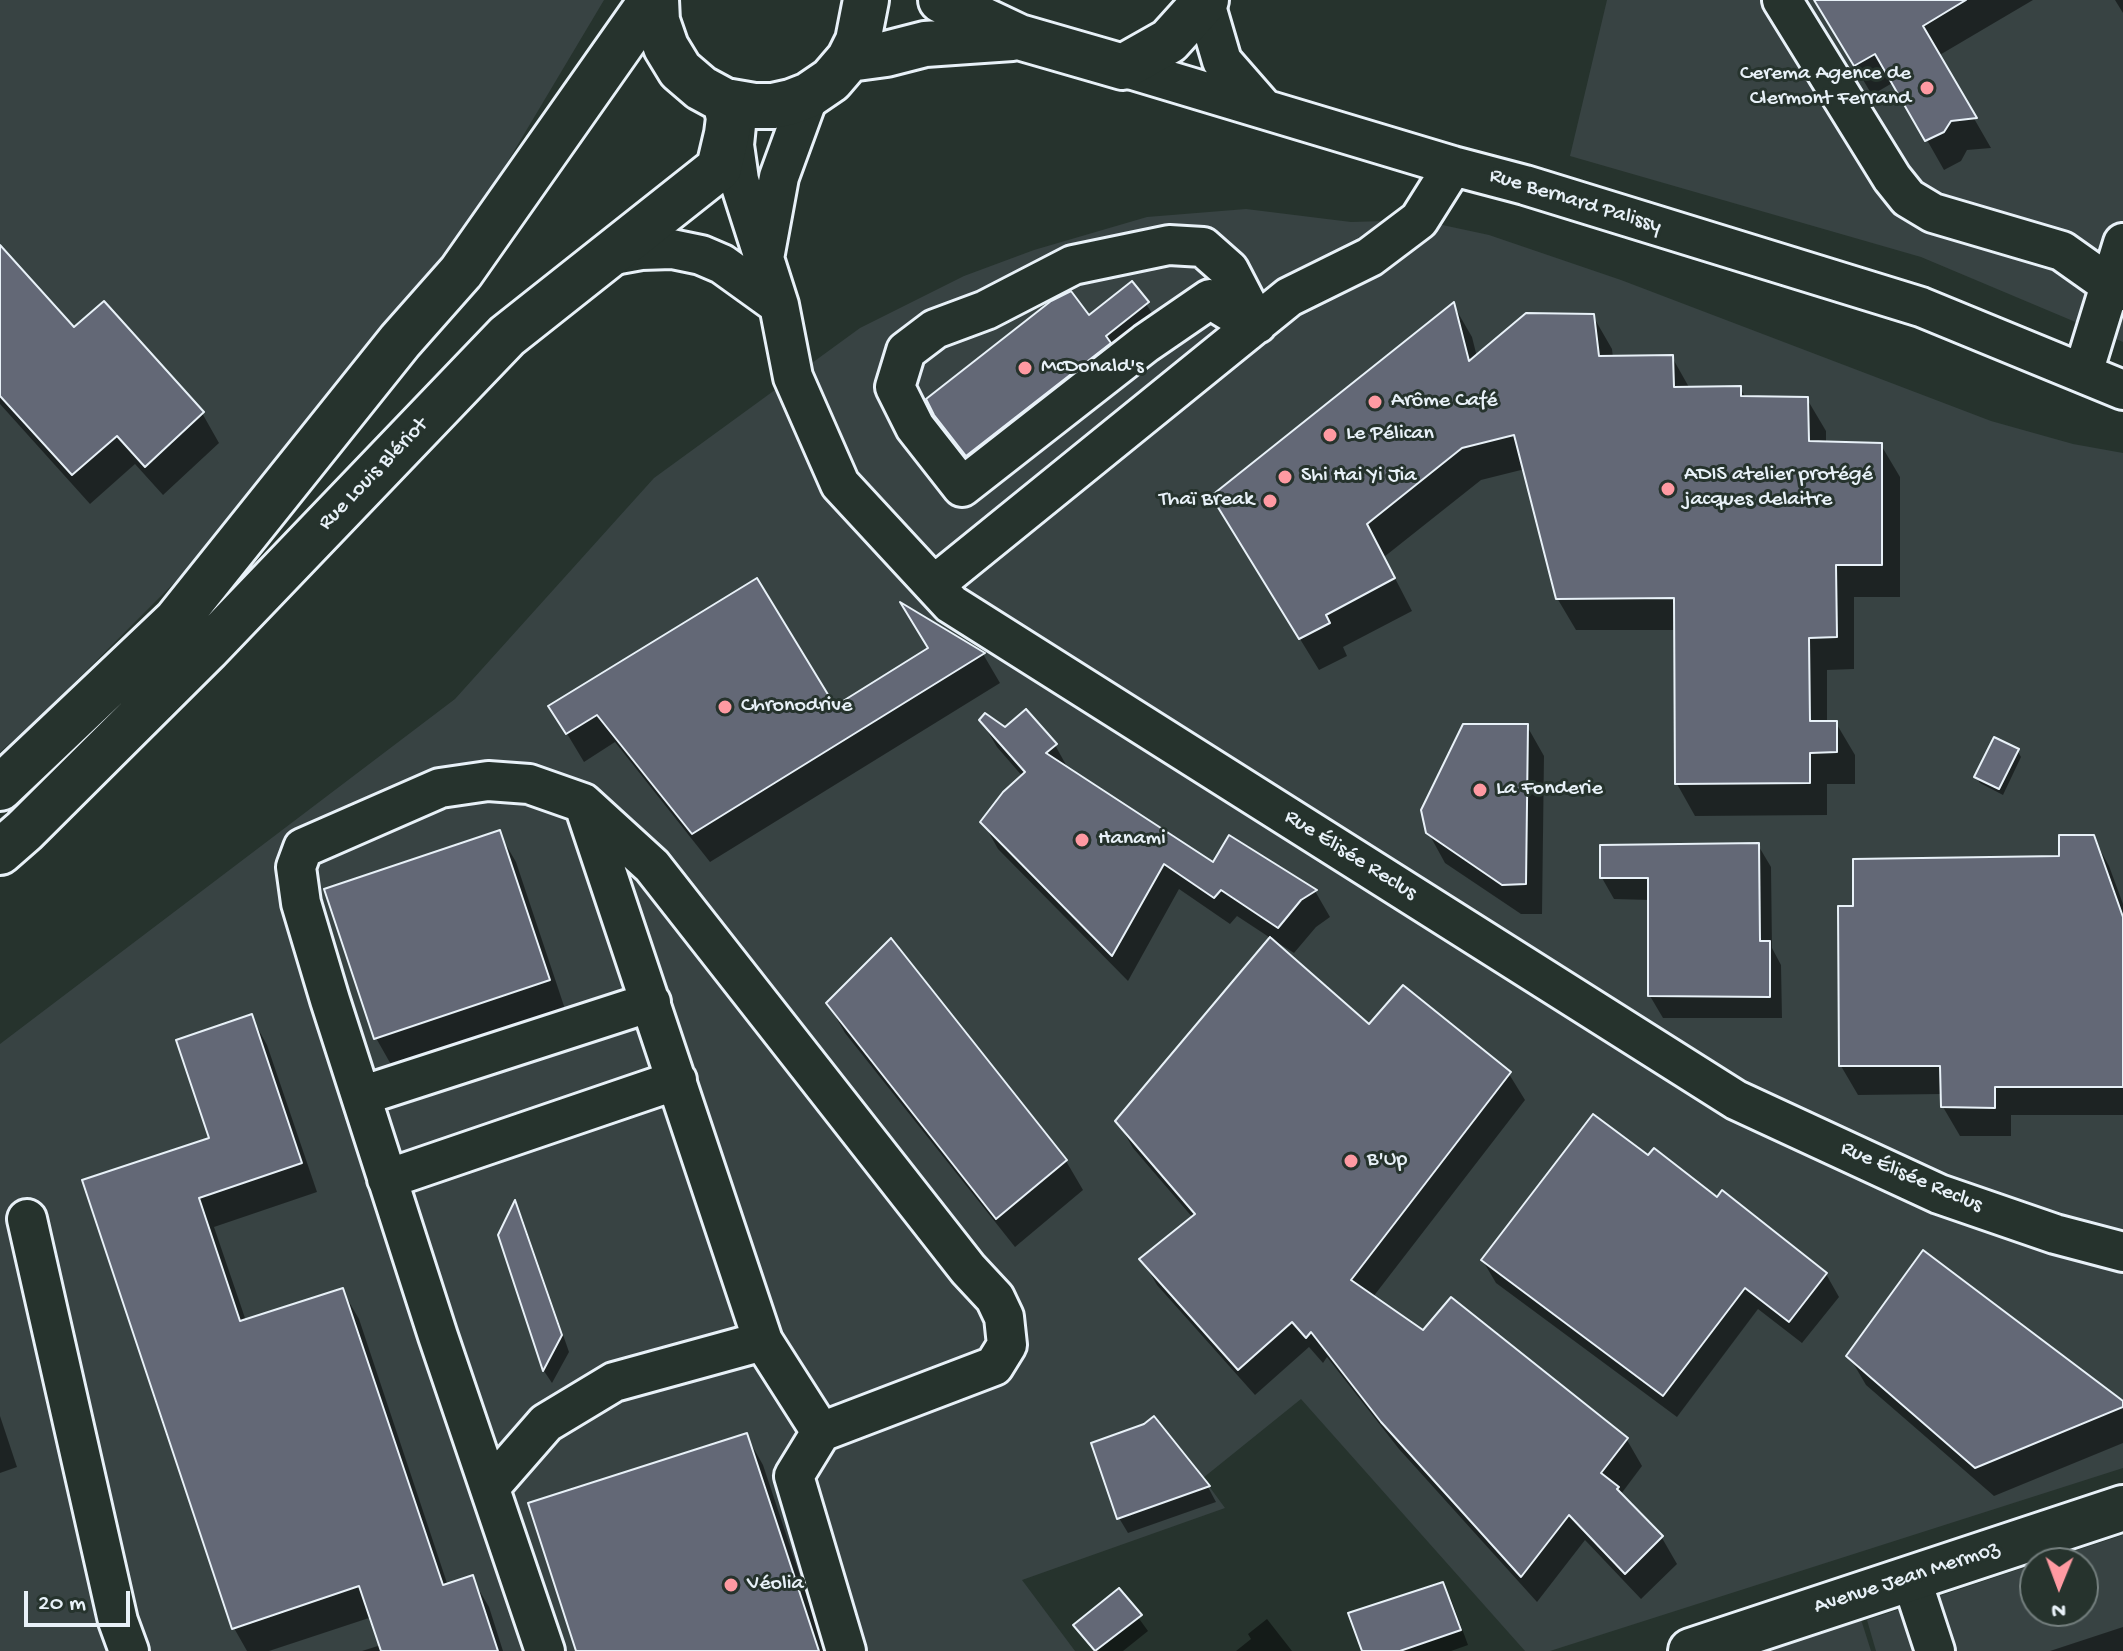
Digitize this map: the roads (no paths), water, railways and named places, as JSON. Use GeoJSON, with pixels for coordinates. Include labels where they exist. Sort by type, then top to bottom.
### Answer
{"type":"FeatureCollection","features":[{"type":"Feature","properties":{"kind":"main road"},"geometry":{"type":"LineString","coordinates":[[654,0],[666,47],[680,70],[701,88],[730,102],[773,106],[809,95],[831,80],[849,59],[858,41],[866,0]]}},
{"type":"Feature","properties":{"kind":"main road"},"geometry":{"type":"LineString","coordinates":[[0,788],[176,621],[400,341],[461,272],[654,0]]}},
{"type":"Feature","properties":{"kind":"main road"},"geometry":{"type":"LineString","coordinates":[[1123,67],[1169,41],[1206,1]]}},
{"type":"Feature","properties":{"kind":"main road","name":"Rue Bernard Palissy"},"geometry":{"type":"LineString","coordinates":[[955,4],[1019,37],[1123,67]]}},
{"type":"Feature","properties":{"kind":"main road","name":"Rue Bernard Palissy"},"geometry":{"type":"LineString","coordinates":[[849,59],[925,44],[1019,37]]}},
{"type":"Feature","properties":{"kind":"main road","name":"Rue Louis Blériot"},"geometry":{"type":"LineString","coordinates":[[0,852],[207,649],[507,336],[719,168],[730,102]]}},
{"type":"Feature","properties":{"kind":"main road","name":"Avenue Jean Mermoz"},"geometry":{"type":"LineString","coordinates":[[1691,1651],[2123,1508]]}},
{"type":"Feature","properties":{"kind":"street"},"geometry":{"type":"LineString","coordinates":[[1782,0],[1892,178],[1908,198],[1933,213],[2062,251],[2116,288]]}},
{"type":"Feature","properties":{"kind":"street"},"geometry":{"type":"LineString","coordinates":[[1206,1],[1222,61],[1266,111]]}},
{"type":"Feature","properties":{"kind":"street","name":"Rue Bernard Palissy"},"geometry":{"type":"LineString","coordinates":[[1123,67],[1525,185],[1921,307],[2123,390]]}},
{"type":"Feature","properties":{"kind":"street"},"geometry":{"type":"LineString","coordinates":[[763,260],[779,177],[809,95]]}},
{"type":"Feature","properties":{"kind":"street","name":"Rue Élisée Reclus"},"geometry":{"type":"LineString","coordinates":[[730,102],[739,180],[779,305],[793,377],[840,484],[951,604],[1736,1100],[1939,1194],[2055,1234],[2123,1252]]}},
{"type":"Feature","properties":{"kind":"street"},"geometry":{"type":"LineString","coordinates":[[934,585],[1289,297],[1370,257],[1419,220],[1453,166]]}},
{"type":"Feature","properties":{"kind":"street"},"geometry":{"type":"LineString","coordinates":[[2083,373],[2116,288],[2123,243]]}},
{"type":"Feature","properties":{"kind":"street"},"geometry":{"type":"LineString","coordinates":[[1169,245],[1203,247],[1229,270],[1251,328],[1210,299],[1146,343],[962,487],[915,427],[895,387],[906,351],[935,329],[986,310],[1073,265],[1169,245]]}},
{"type":"Feature","properties":{"kind":"street"},"geometry":{"type":"LineString","coordinates":[[608,256],[672,249],[701,255],[722,264],[779,305]]}},
{"type":"Feature","properties":{"kind":"street"},"geometry":{"type":"LineString","coordinates":[[545,1651],[387,1179],[301,903],[296,867],[303,848],[440,788],[488,781],[529,784],[583,803],[652,866],[968,1269],[995,1298],[1004,1317],[1007,1345],[994,1366],[821,1432],[794,1476],[846,1651]]}},
{"type":"Feature","properties":{"kind":"street"},"geometry":{"type":"LineString","coordinates":[[583,803],[763,1341],[821,1432]]}},
{"type":"Feature","properties":{"kind":"street"},"geometry":{"type":"LineString","coordinates":[[361,1096],[651,1002]]}},
{"type":"Feature","properties":{"kind":"street"},"geometry":{"type":"LineString","coordinates":[[387,1179],[677,1080]]}},
{"type":"Feature","properties":{"kind":"street"},"geometry":{"type":"LineString","coordinates":[[27,1219],[118,1621],[129,1651]]}},
{"type":"Feature","properties":{"kind":"street"},"geometry":{"type":"LineString","coordinates":[[491,1486],[546,1423],[614,1382],[763,1341]]}},
{"type":"Feature","properties":{"kind":"street"},"geometry":{"type":"LineString","coordinates":[[1911,1578],[1935,1651]]}},
{"type":"Feature","properties":{"kind":"place","name":"Cerema Agence de Clermont Ferrand"},"geometry":{"type":"Point","coordinates":[1927,88]}},
{"type":"Feature","properties":{"kind":"place","name":"McDonald's"},"geometry":{"type":"Point","coordinates":[1025,368]}},
{"type":"Feature","properties":{"kind":"place","name":"Arôme Café"},"geometry":{"type":"Point","coordinates":[1375,402]}},
{"type":"Feature","properties":{"kind":"place","name":"Le Pélican"},"geometry":{"type":"Point","coordinates":[1330,435]}},
{"type":"Feature","properties":{"kind":"place","name":"Shi Hai Yi Jia"},"geometry":{"type":"Point","coordinates":[1285,477]}},
{"type":"Feature","properties":{"kind":"place","name":"ADIS atelier protégé jacques delaitre"},"geometry":{"type":"Point","coordinates":[1668,489]}},
{"type":"Feature","properties":{"kind":"place","name":"Thaï Break"},"geometry":{"type":"Point","coordinates":[1270,501]}},
{"type":"Feature","properties":{"kind":"place","name":"Chronodrive"},"geometry":{"type":"Point","coordinates":[725,707]}},
{"type":"Feature","properties":{"kind":"place","name":"La Fonderie"},"geometry":{"type":"Point","coordinates":[1480,790]}},
{"type":"Feature","properties":{"kind":"place","name":"Hanami"},"geometry":{"type":"Point","coordinates":[1082,840]}},
{"type":"Feature","properties":{"kind":"place","name":"B'Up"},"geometry":{"type":"Point","coordinates":[1351,1161]}},
{"type":"Feature","properties":{"kind":"place","name":"Véolia"},"geometry":{"type":"Point","coordinates":[731,1585]}}]}
